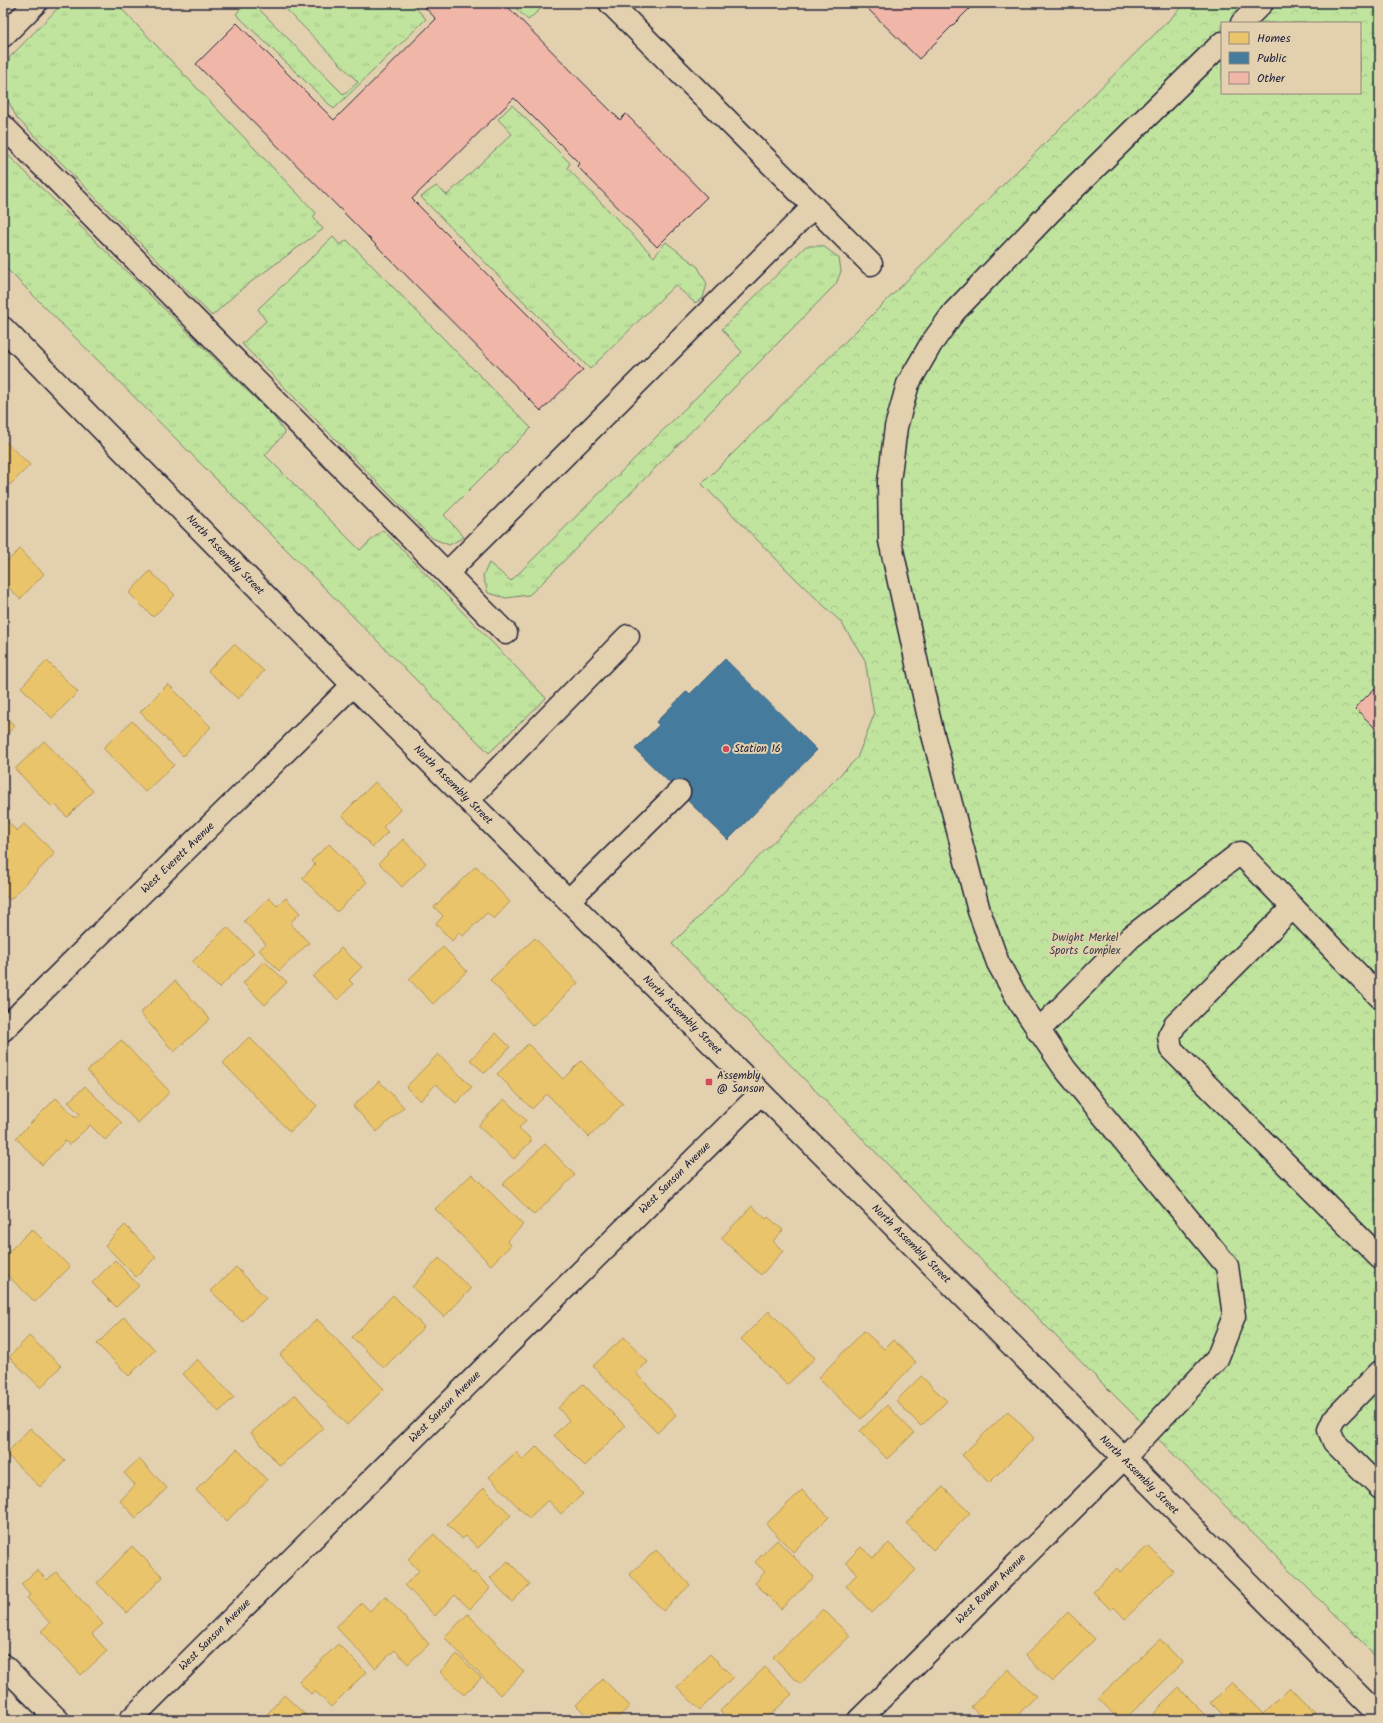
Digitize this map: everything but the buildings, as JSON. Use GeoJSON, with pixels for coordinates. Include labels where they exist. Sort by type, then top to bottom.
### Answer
{"type":"FeatureCollection","features":[{"type":"Feature","properties":{"kind":"street"},"geometry":{"type":"LineString","coordinates":[[3,36],[36,3]]}},
{"type":"Feature","properties":{"kind":"street"},"geometry":{"type":"LineString","coordinates":[[1243,22],[1262,3]]}},
{"type":"Feature","properties":{"kind":"street"},"geometry":{"type":"LineString","coordinates":[[619,6],[813,207],[871,264]]}},
{"type":"Feature","properties":{"kind":"street","name":"West Rowan Avenue"},"geometry":{"type":"LineString","coordinates":[[859,1720],[1123,1459],[1217,1359],[1234,1316],[1227,1266],[1065,1069],[1018,1001],[998,963],[979,911],[931,727],[890,541],[889,482],[896,427],[908,384],[931,344],[954,312],[1046,216],[1221,44]]}},
{"type":"Feature","properties":{"kind":"street"},"geometry":{"type":"LineString","coordinates":[[3,126],[506,633]]}},
{"type":"Feature","properties":{"kind":"street"},"geometry":{"type":"LineString","coordinates":[[446,573],[813,207]]}},
{"type":"Feature","properties":{"kind":"street","name":"North Assembly Street"},"geometry":{"type":"LineString","coordinates":[[3,328],[568,901],[847,1179],[1123,1459],[1380,1716]]}},
{"type":"Feature","properties":{"kind":"street"},"geometry":{"type":"LineString","coordinates":[[468,800],[628,636]]}},
{"type":"Feature","properties":{"kind":"street","name":"West Everett Avenue"},"geometry":{"type":"LineString","coordinates":[[3,1030],[354,685]]}},
{"type":"Feature","properties":{"kind":"street"},"geometry":{"type":"LineString","coordinates":[[568,901],[679,792]]}},
{"type":"Feature","properties":{"kind":"street"},"geometry":{"type":"LineString","coordinates":[[1038,1031],[1131,937],[1240,854],[1380,997]]}},
{"type":"Feature","properties":{"kind":"street"},"geometry":{"type":"LineString","coordinates":[[1293,907],[1175,1025],[1169,1036],[1171,1049],[1380,1258]]}},
{"type":"Feature","properties":{"kind":"street","name":"West Sanson Avenue"},"geometry":{"type":"LineString","coordinates":[[130,1720],[760,1093]]}},
{"type":"Feature","properties":{"kind":"street"},"geometry":{"type":"LineString","coordinates":[[1380,1372],[1334,1418],[1329,1430],[1334,1442],[1380,1488]]}},
{"type":"Feature","properties":{"kind":"street"},"geometry":{"type":"LineString","coordinates":[[3,1665],[58,1720]]}},
{"type":"Feature","properties":{"kind":"green space"},"geometry":{"type":"Polygon","coordinates":[[[63,3],[116,3],[316,213],[313,217],[323,229],[240,290],[212,316],[17,118],[3,91],[3,81],[10,57],[63,3]]]}},
{"type":"Feature","properties":{"kind":"green space"},"geometry":{"type":"Polygon","coordinates":[[[246,3],[253,3],[344,95],[358,82],[280,3],[411,3],[426,19],[334,109],[236,14],[246,3]]]}},
{"type":"Feature","properties":{"kind":"green space"},"geometry":{"type":"Polygon","coordinates":[[[511,3],[543,3],[545,5],[528,20],[511,3]]]}},
{"type":"Feature","properties":{"kind":"green space","name":"Dwight Merkel Sports Complex"},"geometry":{"type":"Polygon","coordinates":[[[1186,3],[1380,3],[1380,1660],[1091,1372],[672,944],[857,758],[874,715],[865,660],[841,622],[799,582],[702,484],[1186,3]]]}},
{"type":"Feature","properties":{"kind":"green space"},"geometry":{"type":"Polygon","coordinates":[[[512,105],[570,163],[567,168],[654,257],[666,242],[698,267],[707,284],[703,298],[695,303],[675,285],[590,369],[421,197],[436,186],[447,195],[512,134],[498,119],[512,105]]]}},
{"type":"Feature","properties":{"kind":"green space"},"geometry":{"type":"Polygon","coordinates":[[[3,150],[274,417],[285,433],[265,455],[360,550],[383,530],[546,698],[489,753],[3,265],[3,150]]]}},
{"type":"Feature","properties":{"kind":"green space"},"geometry":{"type":"Polygon","coordinates":[[[333,237],[340,245],[347,240],[531,428],[444,515],[464,537],[449,545],[432,538],[242,344],[266,321],[258,309],[333,237]]]}},
{"type":"Feature","properties":{"kind":"green space"},"geometry":{"type":"Polygon","coordinates":[[[806,246],[823,246],[839,258],[841,271],[836,284],[529,595],[506,598],[488,593],[483,576],[489,563],[511,581],[742,352],[722,329],[806,246]]]}},
{"type":"Feature","properties":{"kind":"place","name":"Station 16"},"geometry":{"type":"Point","coordinates":[726,749]}},
{"type":"Feature","properties":{"kind":"place","name":"Assembly @ Sanson"},"geometry":{"type":"Point","coordinates":[709,1082]}}]}
